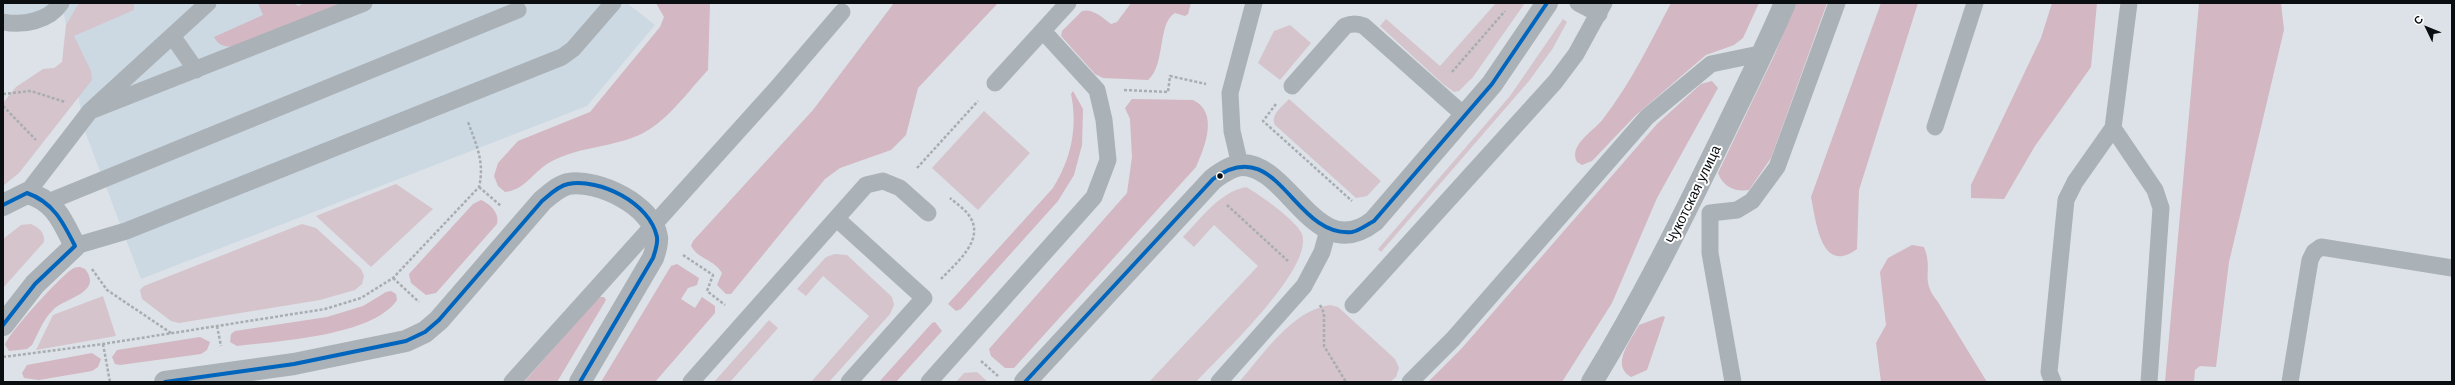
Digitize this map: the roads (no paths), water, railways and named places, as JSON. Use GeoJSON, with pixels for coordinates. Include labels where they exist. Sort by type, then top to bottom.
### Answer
{"type":"FeatureCollection","features":[{"type":"Feature","properties":{"kind":"street"},"geometry":{"type":"LineString","coordinates":[[1025,382],[1206,186],[1227,170],[1240,165],[1254,167],[1267,176],[1328,230],[1348,234],[1363,230],[1374,222],[1492,84],[1547,3]]}},
{"type":"Feature","properties":{"kind":"street","name":"Чукотская улица"},"geometry":{"type":"LineString","coordinates":[[1592,382],[1630,320],[1689,208],[1764,53],[1785,3]]}},
{"type":"Feature","properties":{"kind":"street"},"geometry":{"type":"LineString","coordinates":[[165,382],[294,364],[406,341],[424,332],[439,320],[542,200],[553,191],[568,184],[587,184],[619,195],[642,211],[655,232],[653,258],[580,382]]}},
{"type":"Feature","properties":{"kind":"street"},"geometry":{"type":"LineString","coordinates":[[3,205],[27,192],[40,196],[56,211],[75,246],[35,284],[3,325]]}},
{"type":"Feature","properties":{"kind":"lane"},"geometry":{"type":"LineString","coordinates":[[3,22],[16,25],[42,19],[61,3]]}},
{"type":"Feature","properties":{"kind":"lane"},"geometry":{"type":"LineString","coordinates":[[27,192],[55,154],[90,111],[173,37],[208,3]]}},
{"type":"Feature","properties":{"kind":"lane"},"geometry":{"type":"LineString","coordinates":[[90,111],[364,3]]}},
{"type":"Feature","properties":{"kind":"lane"},"geometry":{"type":"LineString","coordinates":[[75,246],[126,231],[562,57],[573,49],[613,3]]}},
{"type":"Feature","properties":{"kind":"lane"},"geometry":{"type":"LineString","coordinates":[[995,83],[1068,3]]}},
{"type":"Feature","properties":{"kind":"lane"},"geometry":{"type":"LineString","coordinates":[[1240,165],[1232,131],[1230,93],[1254,3]]}},
{"type":"Feature","properties":{"kind":"lane"},"geometry":{"type":"LineString","coordinates":[[1353,305],[1555,82],[1576,54],[1601,8],[1578,3]]}},
{"type":"Feature","properties":{"kind":"lane"},"geometry":{"type":"LineString","coordinates":[[1689,208],[1710,214],[1737,210],[1752,201],[1777,167],[1837,3]]}},
{"type":"Feature","properties":{"kind":"lane"},"geometry":{"type":"LineString","coordinates":[[1935,127],[1975,3]]}},
{"type":"Feature","properties":{"kind":"lane"},"geometry":{"type":"LineString","coordinates":[[2053,382],[2049,372],[2066,200],[2075,182],[2113,128],[2129,3]]}},
{"type":"Feature","properties":{"kind":"lane"},"geometry":{"type":"LineString","coordinates":[[48,202],[518,10]]}},
{"type":"Feature","properties":{"kind":"lane"},"geometry":{"type":"LineString","coordinates":[[512,382],[655,232],[842,12]]}},
{"type":"Feature","properties":{"kind":"lane"},"geometry":{"type":"LineString","coordinates":[[1292,86],[1345,26],[1352,23],[1364,26],[1465,116]]}},
{"type":"Feature","properties":{"kind":"lane"},"geometry":{"type":"LineString","coordinates":[[929,382],[1094,198],[1108,160],[1104,120],[1097,90],[1043,31]]}},
{"type":"Feature","properties":{"kind":"lane"},"geometry":{"type":"LineString","coordinates":[[173,37],[196,70]]}},
{"type":"Feature","properties":{"kind":"lane"},"geometry":{"type":"LineString","coordinates":[[1410,382],[1453,339],[1647,117],[1711,64],[1764,53]]}},
{"type":"Feature","properties":{"kind":"lane"},"geometry":{"type":"LineString","coordinates":[[2113,128],[2155,190],[2161,208],[2149,382]]}},
{"type":"Feature","properties":{"kind":"lane"},"geometry":{"type":"LineString","coordinates":[[691,382],[866,185],[883,181],[900,188],[928,214]]}},
{"type":"Feature","properties":{"kind":"lane"},"geometry":{"type":"LineString","coordinates":[[1710,214],[1710,253],[1733,382]]}},
{"type":"Feature","properties":{"kind":"lane"},"geometry":{"type":"LineString","coordinates":[[837,218],[924,298],[849,382]]}},
{"type":"Feature","properties":{"kind":"lane"},"geometry":{"type":"LineString","coordinates":[[1219,382],[1306,283],[1322,252],[1328,230]]}},
{"type":"Feature","properties":{"kind":"lane"},"geometry":{"type":"LineString","coordinates":[[2290,382],[2310,260],[2314,252],[2321,247],[2452,268]]}}]}
